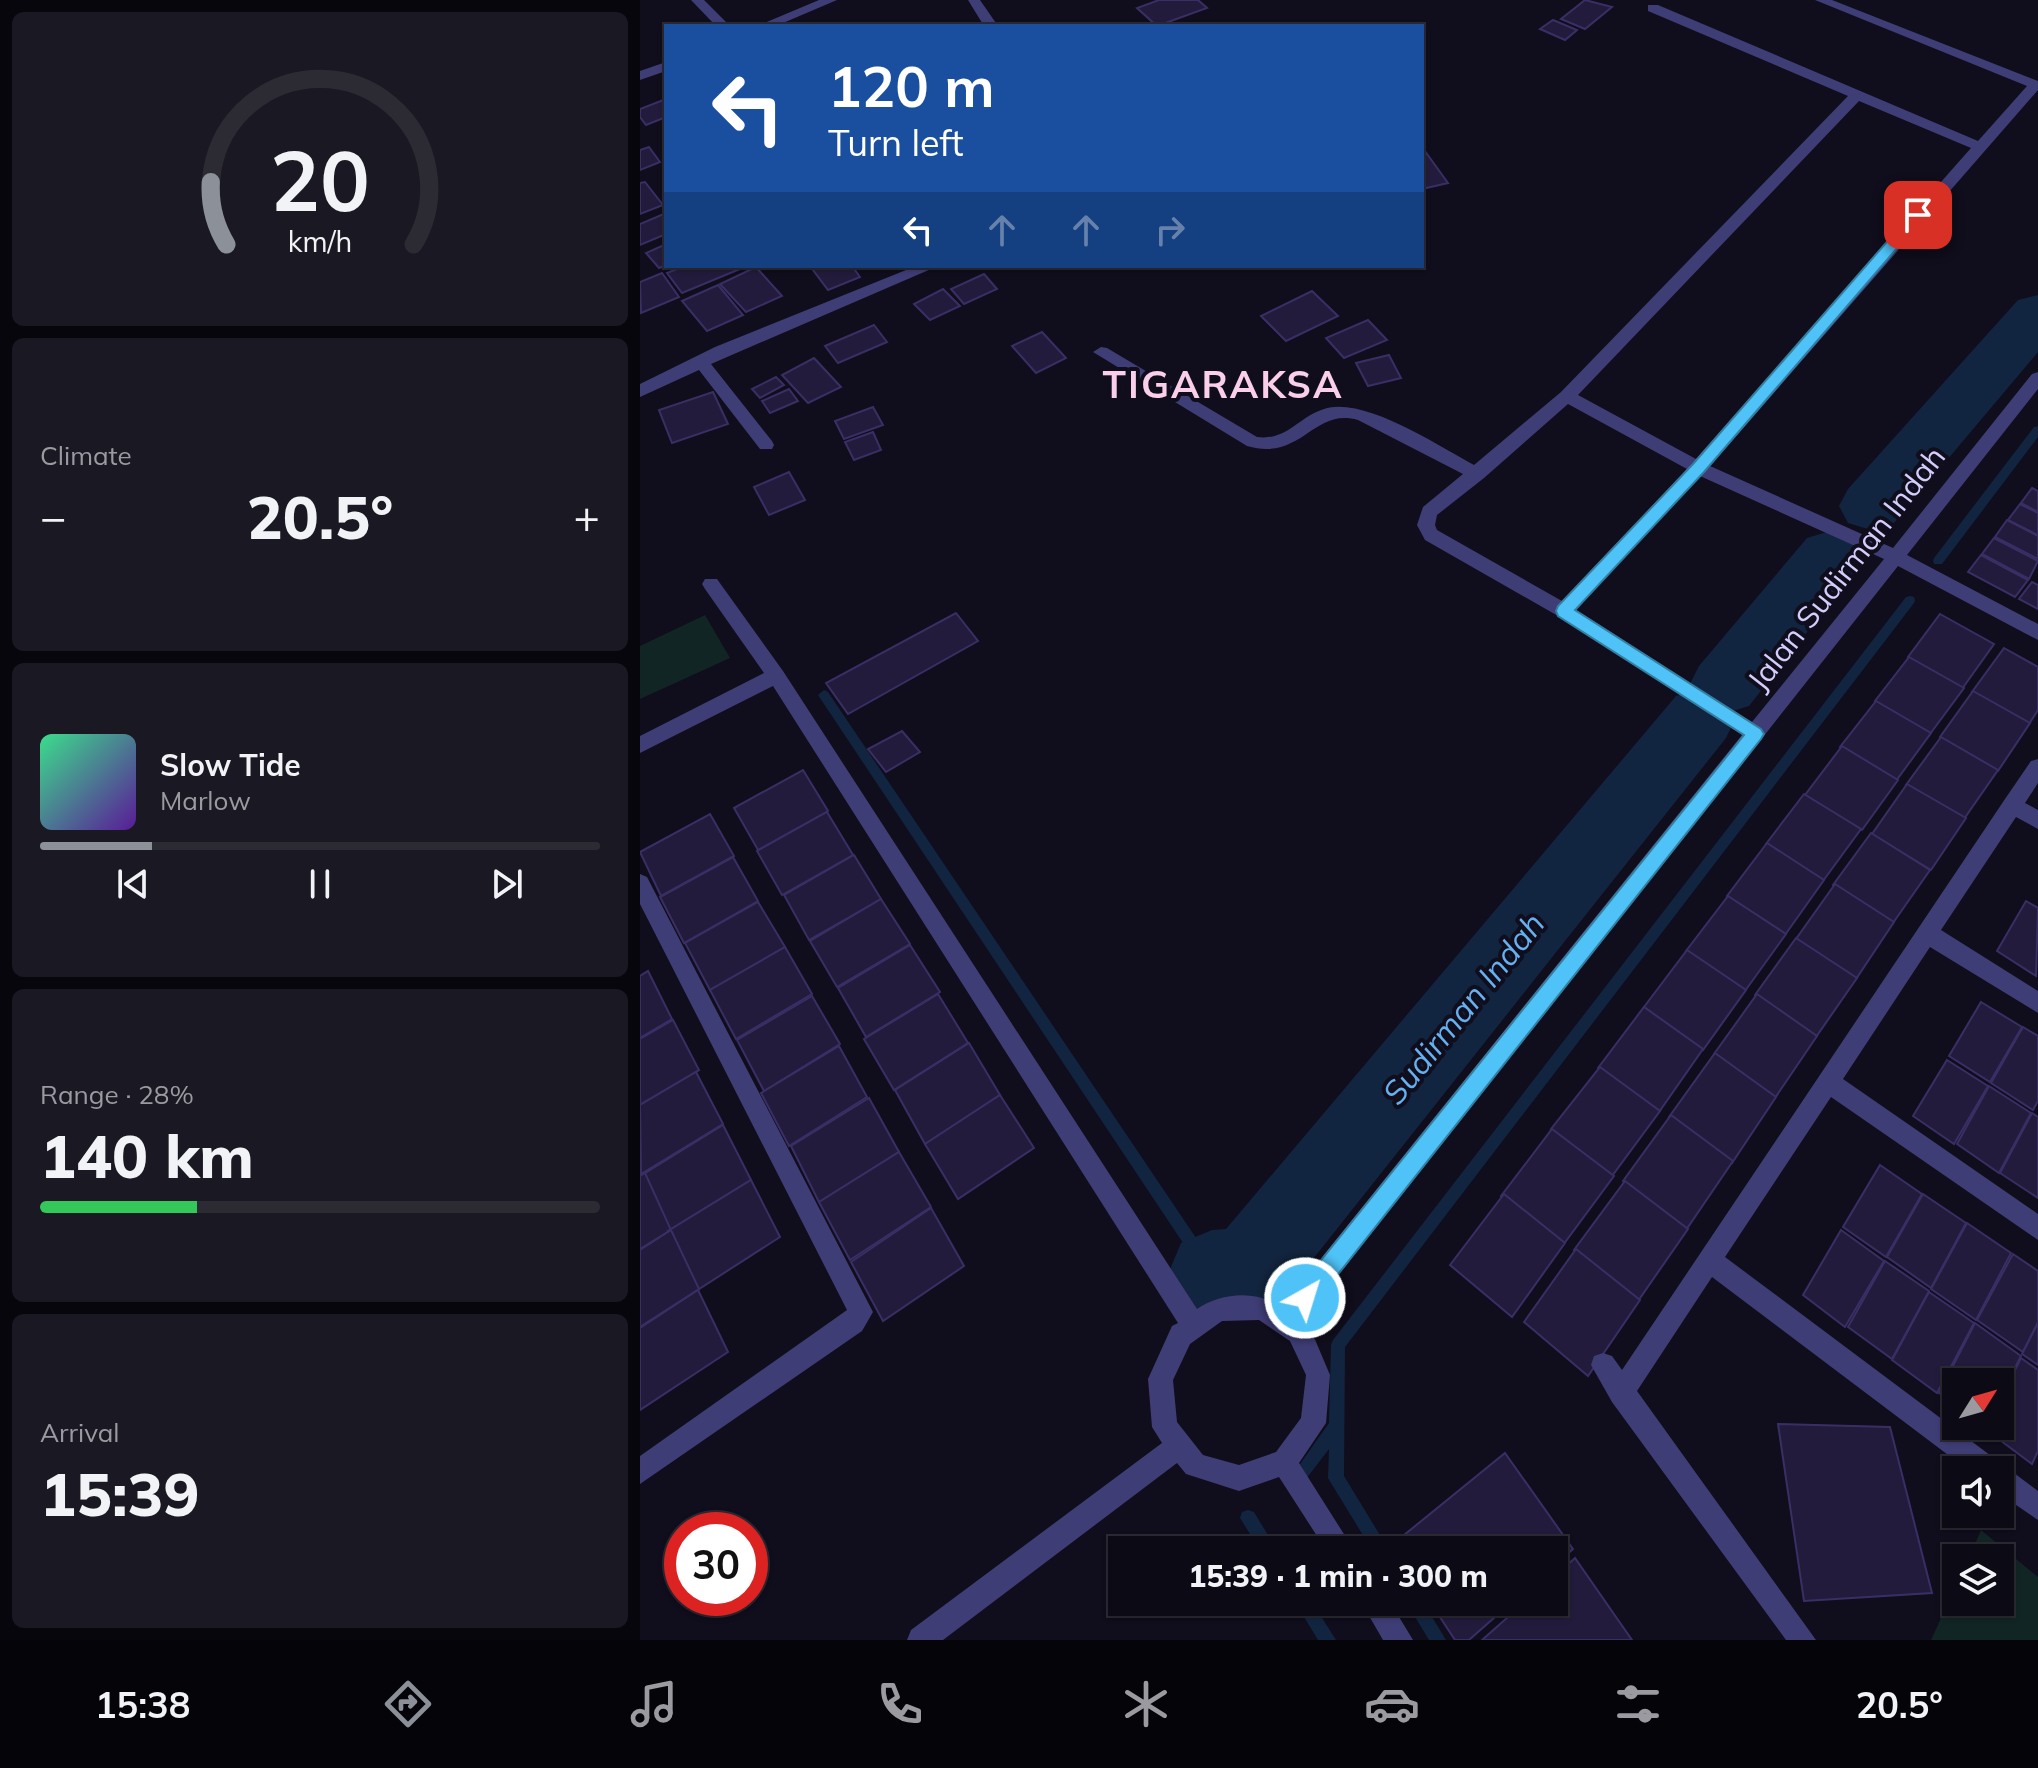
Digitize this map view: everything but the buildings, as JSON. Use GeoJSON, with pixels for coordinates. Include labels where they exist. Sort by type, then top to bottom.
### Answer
{"type":"FeatureCollection","features":[{"type":"Feature","properties":{"kind":"street"},"geometry":{"type":"LineString","coordinates":[[697,0],[721,24]]}},
{"type":"Feature","properties":{"kind":"street"},"geometry":{"type":"LineString","coordinates":[[792,21],[831,0]]}},
{"type":"Feature","properties":{"kind":"street"},"geometry":{"type":"LineString","coordinates":[[974,0],[990,24]]}},
{"type":"Feature","properties":{"kind":"street"},"geometry":{"type":"LineString","coordinates":[[1564,611],[1698,468],[1978,146],[2036,85],[1821,0]]}},
{"type":"Feature","properties":{"kind":"street"},"geometry":{"type":"LineString","coordinates":[[1653,8],[1978,146]]}},
{"type":"Feature","properties":{"kind":"street"},"geometry":{"type":"LineString","coordinates":[[640,76],[664,67]]}},
{"type":"Feature","properties":{"kind":"street"},"geometry":{"type":"LineString","coordinates":[[1755,734],[1564,611],[1431,535],[1426,525],[1429,512],[1478,474],[1567,396],[1856,96]]}},
{"type":"Feature","properties":{"kind":"street"},"geometry":{"type":"LineString","coordinates":[[640,391],[721,351],[925,268]]}},
{"type":"Feature","properties":{"kind":"street"},"geometry":{"type":"LineString","coordinates":[[1101,352],[1253,442],[1279,444],[1325,415],[1346,411],[1364,416],[1478,474]]}},
{"type":"Feature","properties":{"kind":"street"},"geometry":{"type":"LineString","coordinates":[[701,362],[766,445]]}},
{"type":"Feature","properties":{"kind":"street","name":"Jalan Sudirman Indah"},"geometry":{"type":"LineString","coordinates":[[1285,1323],[2038,378]]}},
{"type":"Feature","properties":{"kind":"street"},"geometry":{"type":"LineString","coordinates":[[1567,396],[1698,468],[1896,557],[2038,633]]}},
{"type":"Feature","properties":{"kind":"street"},"geometry":{"type":"LineString","coordinates":[[711,584],[776,676],[1194,1326]]}},
{"type":"Feature","properties":{"kind":"street"},"geometry":{"type":"LineString","coordinates":[[640,745],[776,676]]}},
{"type":"Feature","properties":{"kind":"street"},"geometry":{"type":"LineString","coordinates":[[1621,1393],[2038,767]]}},
{"type":"Feature","properties":{"kind":"street"},"geometry":{"type":"LineString","coordinates":[[2012,805],[2038,820]]}},
{"type":"Feature","properties":{"kind":"street"},"geometry":{"type":"LineString","coordinates":[[640,883],[861,1312],[853,1322],[641,1467]]}},
{"type":"Feature","properties":{"kind":"street"},"geometry":{"type":"LineString","coordinates":[[1927,933],[2038,1003]]}},
{"type":"Feature","properties":{"kind":"street"},"geometry":{"type":"LineString","coordinates":[[1829,1082],[2038,1228]]}},
{"type":"Feature","properties":{"kind":"street"},"geometry":{"type":"LineString","coordinates":[[1710,1260],[1970,1456]]}},
{"type":"Feature","properties":{"kind":"street"},"geometry":{"type":"LineString","coordinates":[[1262,1308],[1299,1332],[1318,1375],[1313,1423],[1284,1462],[1239,1478],[1195,1465],[1165,1427],[1160,1379],[1181,1335],[1194,1326],[1218,1309],[1262,1308]]}},
{"type":"Feature","properties":{"kind":"street"},"geometry":{"type":"LineString","coordinates":[[1603,1365],[1802,1640]]}},
{"type":"Feature","properties":{"kind":"street"},"geometry":{"type":"LineString","coordinates":[[921,1640],[1180,1445]]}},
{"type":"Feature","properties":{"kind":"street"},"geometry":{"type":"LineString","coordinates":[[1284,1462],[1332,1536]]}},
{"type":"Feature","properties":{"kind":"street"},"geometry":{"type":"LineString","coordinates":[[2014,1489],[2038,1507]]}},
{"type":"Feature","properties":{"kind":"street"},"geometry":{"type":"LineString","coordinates":[[1383,1616],[1399,1640]]}},
{"type":"Feature","properties":{"kind":"green space"},"geometry":{"type":"Polygon","coordinates":[[[705,615],[730,658],[640,699],[640,646],[705,615]]]}},
{"type":"Feature","properties":{"kind":"green space"},"geometry":{"type":"Polygon","coordinates":[[[1981,1530],[1998,1544],[1975,1544],[1981,1530]]]}},
{"type":"Feature","properties":{"kind":"green space"},"geometry":{"type":"Polygon","coordinates":[[[2014,1557],[2038,1577],[2038,1640],[1931,1640],[1942,1616],[2014,1616],[2014,1557]]]}},
{"type":"Feature","properties":{"kind":"waterway","name":"Sudirman Indah"},"geometry":{"type":"LineString","coordinates":[[1871,506],[2038,314]]}},
{"type":"Feature","properties":{"kind":"waterway"},"geometry":{"type":"LineString","coordinates":[[1938,561],[2038,430]]}},
{"type":"Feature","properties":{"kind":"waterway","name":"Sudirman Indah"},"geometry":{"type":"LineString","coordinates":[[1724,686],[1830,556]]}},
{"type":"Feature","properties":{"kind":"waterway"},"geometry":{"type":"LineString","coordinates":[[1337,1425],[1338,1345],[1910,600]]}},
{"type":"Feature","properties":{"kind":"waterway"},"geometry":{"type":"LineString","coordinates":[[824,695],[1212,1274]]}},
{"type":"Feature","properties":{"kind":"waterway","name":"Sudirman Indah"},"geometry":{"type":"LineString","coordinates":[[1212,1274],[1248,1271],[1701,717]]}},
{"type":"Feature","properties":{"kind":"waterway"},"geometry":{"type":"LineString","coordinates":[[1301,1474],[1337,1425]]}},
{"type":"Feature","properties":{"kind":"waterway"},"geometry":{"type":"LineString","coordinates":[[1337,1425],[1336,1478],[1372,1536]]}},
{"type":"Feature","properties":{"kind":"waterway"},"geometry":{"type":"LineString","coordinates":[[1248,1518],[1260,1536]]}},
{"type":"Feature","properties":{"kind":"waterway"},"geometry":{"type":"LineString","coordinates":[[1312,1616],[1328,1640]]}},
{"type":"Feature","properties":{"kind":"waterway"},"geometry":{"type":"LineString","coordinates":[[1423,1616],[1438,1640]]}},
{"type":"Feature","properties":{"kind":"district","name":"TIGARAKSA"},"geometry":{"type":"Point","coordinates":[1223,384]}},
{"type":"Feature","properties":{"kind":"route"},"geometry":{"type":"LineString","coordinates":[[1305,1298],[1755,734],[1564,611],[1698,468],[1918,215]]}}]}
